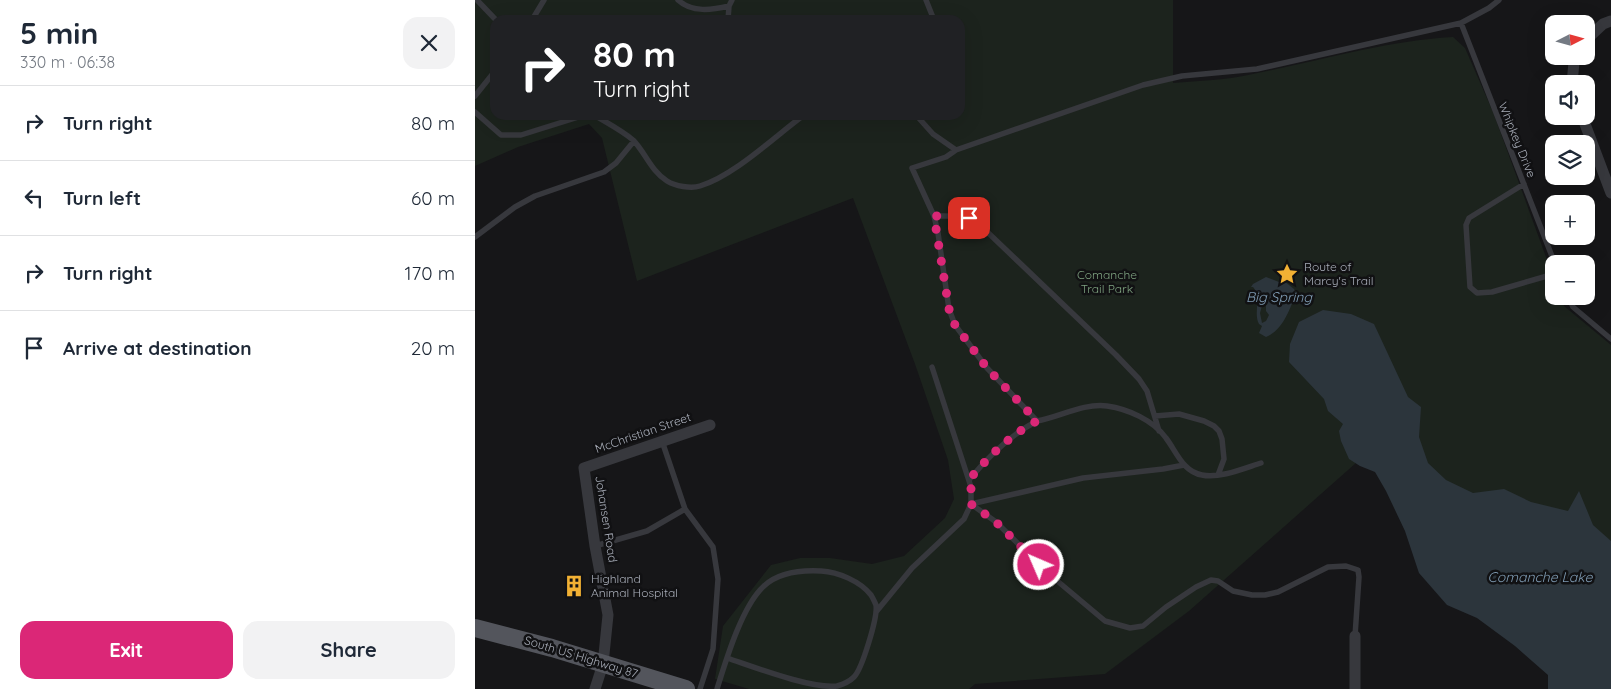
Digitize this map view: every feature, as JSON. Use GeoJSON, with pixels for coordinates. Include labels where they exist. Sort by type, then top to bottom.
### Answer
{"type":"FeatureCollection","features":[{"type":"Feature","properties":{"kind":"main road","name":"South US Highway 87"},"geometry":{"type":"LineString","coordinates":[[475,628],[552,648],[686,689]]}},
{"type":"Feature","properties":{"kind":"street"},"geometry":{"type":"LineString","coordinates":[[1595,32],[1603,24],[1611,21]]}},
{"type":"Feature","properties":{"kind":"street"},"geometry":{"type":"LineString","coordinates":[[1585,125],[1611,193]]}},
{"type":"Feature","properties":{"kind":"street","name":"McChristian Street"},"geometry":{"type":"LineString","coordinates":[[585,468],[710,425]]}},
{"type":"Feature","properties":{"kind":"street","name":"Johansen Road"},"geometry":{"type":"LineString","coordinates":[[585,468],[595,546],[608,615],[603,664],[595,689]]}},
{"type":"Feature","properties":{"kind":"street"},"geometry":{"type":"LineString","coordinates":[[1355,636],[1355,689]]}},
{"type":"Feature","properties":{"kind":"lane"},"geometry":{"type":"LineString","coordinates":[[477,0],[491,15]]}},
{"type":"Feature","properties":{"kind":"lane"},"geometry":{"type":"LineString","coordinates":[[535,15],[545,0]]}},
{"type":"Feature","properties":{"kind":"lane"},"geometry":{"type":"LineString","coordinates":[[678,0],[685,6],[710,11],[730,3]]}},
{"type":"Feature","properties":{"kind":"lane"},"geometry":{"type":"LineString","coordinates":[[926,0],[932,15]]}},
{"type":"Feature","properties":{"kind":"lane"},"geometry":{"type":"LineString","coordinates":[[1037,421],[987,368],[955,325],[949,309],[934,216],[912,168],[946,157],[956,150],[1143,85],[1182,76],[1257,69],[1461,23],[1489,8],[1499,0]]}},
{"type":"Feature","properties":{"kind":"lane","name":"Whipkey Drive"},"geometry":{"type":"LineString","coordinates":[[1461,23],[1552,255]]}},
{"type":"Feature","properties":{"kind":"lane"},"geometry":{"type":"LineString","coordinates":[[475,96],[490,77]]}},
{"type":"Feature","properties":{"kind":"lane"},"geometry":{"type":"LineString","coordinates":[[475,112],[501,135],[521,135],[569,120]]}},
{"type":"Feature","properties":{"kind":"lane"},"geometry":{"type":"LineString","coordinates":[[602,120],[634,141],[651,166],[667,181],[681,186],[698,187],[733,170],[798,120]]}},
{"type":"Feature","properties":{"kind":"lane"},"geometry":{"type":"LineString","coordinates":[[920,120],[933,134],[956,150]]}},
{"type":"Feature","properties":{"kind":"lane"},"geometry":{"type":"LineString","coordinates":[[475,237],[515,207],[535,196],[604,172],[616,163],[634,141]]}},
{"type":"Feature","properties":{"kind":"lane"},"geometry":{"type":"LineString","coordinates":[[1524,184],[1469,218],[1466,224],[1470,287],[1477,293],[1492,292],[1545,277]]}},
{"type":"Feature","properties":{"kind":"lane"},"geometry":{"type":"LineString","coordinates":[[934,216],[969,218],[980,225],[1116,354],[1139,378],[1147,391],[1159,431]]}},
{"type":"Feature","properties":{"kind":"lane"},"geometry":{"type":"LineString","coordinates":[[1572,305],[1611,339]]}},
{"type":"Feature","properties":{"kind":"lane"},"geometry":{"type":"LineString","coordinates":[[876,612],[912,568],[963,519],[971,504],[969,480],[931,368]]}},
{"type":"Feature","properties":{"kind":"lane"},"geometry":{"type":"LineString","coordinates":[[969,480],[1021,429],[1037,421],[1050,419],[1090,406],[1106,406],[1130,411],[1147,421],[1165,436],[1184,465],[1193,472],[1202,475],[1218,474],[1261,463]]}},
{"type":"Feature","properties":{"kind":"lane"},"geometry":{"type":"LineString","coordinates":[[1155,416],[1179,414],[1214,426],[1219,431],[1222,439],[1224,459],[1223,466],[1218,474]]}},
{"type":"Feature","properties":{"kind":"lane"},"geometry":{"type":"LineString","coordinates":[[662,441],[685,509],[713,547],[718,579],[713,649],[700,689]]}},
{"type":"Feature","properties":{"kind":"lane"},"geometry":{"type":"LineString","coordinates":[[971,504],[1083,478],[1184,465]]}},
{"type":"Feature","properties":{"kind":"lane"},"geometry":{"type":"LineString","coordinates":[[971,504],[996,522],[1049,574],[1105,621],[1130,628],[1143,626],[1188,592],[1211,580],[1218,581],[1233,591],[1265,596],[1278,592],[1328,567],[1346,566],[1357,570],[1359,577],[1355,636]]}},
{"type":"Feature","properties":{"kind":"lane"},"geometry":{"type":"LineString","coordinates":[[595,546],[647,532],[685,509]]}},
{"type":"Feature","properties":{"kind":"lane"},"geometry":{"type":"LineString","coordinates":[[717,689],[727,658],[747,609],[764,585],[780,576],[799,571],[839,574],[854,581],[871,594],[876,604],[876,612],[862,661],[855,676],[846,683],[823,687],[727,658]]}},
{"type":"Feature","properties":{"kind":"green space","name":"Comanche Trail Park"},"geometry":{"type":"Polygon","coordinates":[[[475,0],[1173,0],[1173,83],[1243,76],[1377,47],[1453,37],[1465,48],[1493,112],[1545,255],[1545,305],[1564,305],[1611,345],[1611,568],[1449,501],[1374,447],[1189,611],[1105,674],[975,684],[969,689],[749,689],[715,679],[723,626],[771,565],[800,558],[830,558],[872,564],[904,556],[945,518],[954,499],[948,460],[915,364],[853,198],[637,281],[602,138],[589,124],[518,147],[475,166],[475,0]]]}},
{"type":"Feature","properties":{"kind":"water","name":"Big Spring"},"geometry":{"type":"Polygon","coordinates":[[[1266,277],[1279,282],[1284,281],[1296,293],[1281,324],[1272,334],[1266,337],[1259,333],[1262,326],[1257,320],[1257,295],[1253,287],[1251,287],[1266,277]],[[1263,302],[1260,313],[1262,323],[1266,321],[1269,315],[1266,311],[1266,304],[1263,302]]]}},
{"type":"Feature","properties":{"kind":"water","name":"Comanche Lake"},"geometry":{"type":"Polygon","coordinates":[[[1323,310],[1351,314],[1374,324],[1408,397],[1421,407],[1419,437],[1428,463],[1446,480],[1473,493],[1504,489],[1531,502],[1568,511],[1579,491],[1593,525],[1611,541],[1611,689],[1548,689],[1548,675],[1515,646],[1477,618],[1447,605],[1419,573],[1405,531],[1375,472],[1349,459],[1339,431],[1343,424],[1328,411],[1324,399],[1289,362],[1290,344],[1299,322],[1323,310]]]}},
{"type":"Feature","properties":{"kind":"place","name":"Route of Marcy's Trail"},"geometry":{"type":"Point","coordinates":[1287,274]}},
{"type":"Feature","properties":{"kind":"place","name":"Highland Animal Hospital"},"geometry":{"type":"Point","coordinates":[574,586]}},
{"type":"Feature","properties":{"kind":"route"},"geometry":{"type":"LineString","coordinates":[[969,218],[934,216],[949,309],[955,325],[970,347],[1037,421],[1021,429],[981,465],[969,480],[971,504],[996,522],[1039,565]]}}]}
